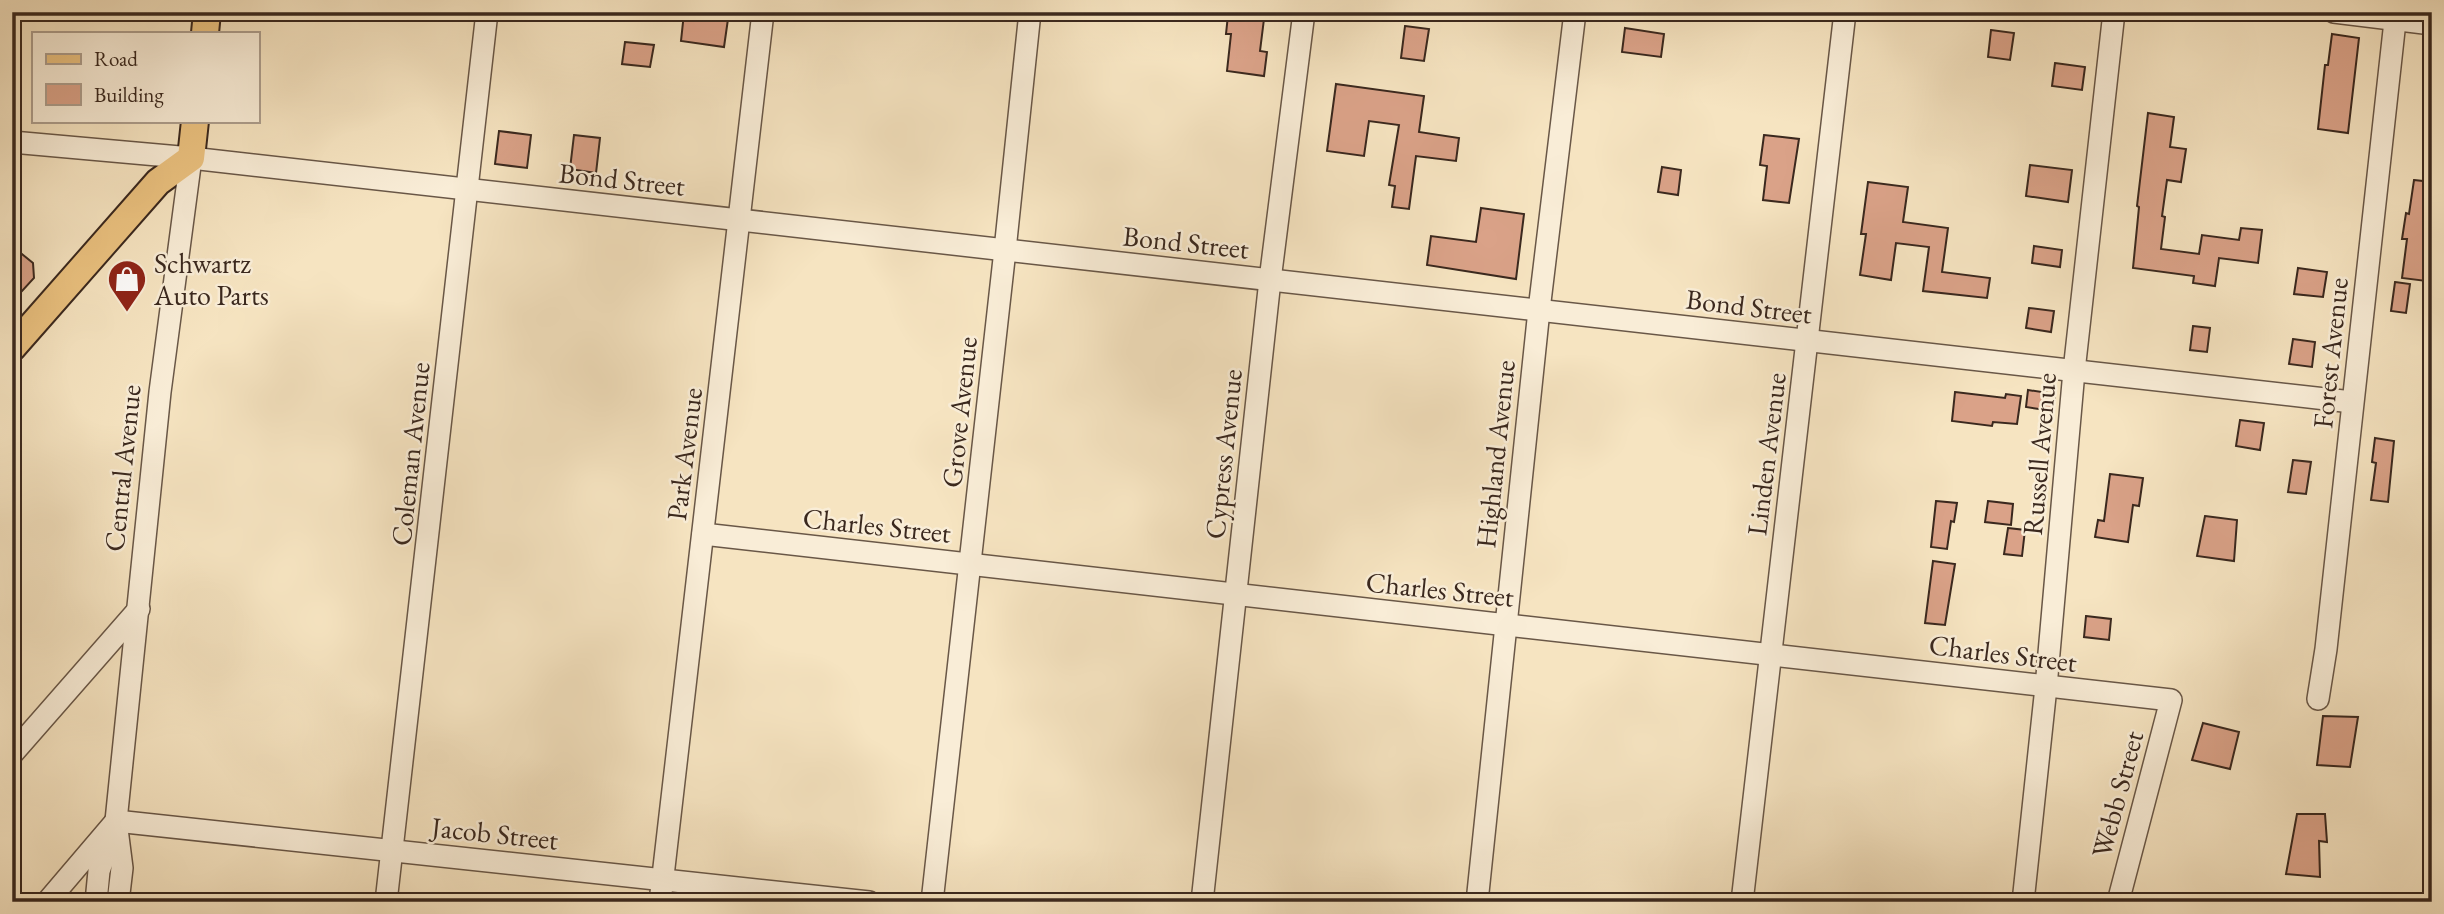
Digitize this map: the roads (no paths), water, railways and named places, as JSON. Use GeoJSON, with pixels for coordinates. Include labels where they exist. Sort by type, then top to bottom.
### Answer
{"type":"FeatureCollection","features":[{"type":"Feature","properties":{"kind":"main road"},"geometry":{"type":"LineString","coordinates":[[205,32],[207,12]]}},
{"type":"Feature","properties":{"kind":"main road","name":"Central Avenue"},"geometry":{"type":"LineString","coordinates":[[191,158],[195,122]]}},
{"type":"Feature","properties":{"kind":"main road"},"geometry":{"type":"LineString","coordinates":[[12,348],[158,182],[191,158]]}},
{"type":"Feature","properties":{"kind":"street","name":"Coleman Avenue"},"geometry":{"type":"LineString","coordinates":[[386,902],[487,12]]}},
{"type":"Feature","properties":{"kind":"street","name":"Park Avenue"},"geometry":{"type":"LineString","coordinates":[[660,902],[763,12]]}},
{"type":"Feature","properties":{"kind":"street","name":"Grove Avenue"},"geometry":{"type":"LineString","coordinates":[[932,902],[1030,12]]}},
{"type":"Feature","properties":{"kind":"street","name":"Cypress Avenue"},"geometry":{"type":"LineString","coordinates":[[1202,902],[1270,280],[1304,12]]}},
{"type":"Feature","properties":{"kind":"street","name":"Highland Avenue"},"geometry":{"type":"LineString","coordinates":[[1477,902],[1539,310],[1575,12]]}},
{"type":"Feature","properties":{"kind":"street","name":"Linden Avenue"},"geometry":{"type":"LineString","coordinates":[[1742,902],[1845,12]]}},
{"type":"Feature","properties":{"kind":"street","name":"Russell Avenue"},"geometry":{"type":"LineString","coordinates":[[2023,902],[2046,687],[2074,371],[2114,12]]}},
{"type":"Feature","properties":{"kind":"street"},"geometry":{"type":"LineString","coordinates":[[2334,12],[2396,16],[2432,24]]}},
{"type":"Feature","properties":{"kind":"street","name":"Forest Avenue"},"geometry":{"type":"LineString","coordinates":[[2318,699],[2396,16]]}},
{"type":"Feature","properties":{"kind":"street","name":"Bond Street"},"geometry":{"type":"LineString","coordinates":[[12,142],[191,158],[2352,402]]}},
{"type":"Feature","properties":{"kind":"street","name":"Central Avenue"},"geometry":{"type":"LineString","coordinates":[[96,902],[99,871],[116,821],[160,392],[191,158]]}},
{"type":"Feature","properties":{"kind":"street","name":"Charles Street"},"geometry":{"type":"LineString","coordinates":[[703,534],[2171,700]]}},
{"type":"Feature","properties":{"kind":"street"},"geometry":{"type":"LineString","coordinates":[[12,754],[139,609]]}},
{"type":"Feature","properties":{"kind":"street","name":"Webb Street"},"geometry":{"type":"LineString","coordinates":[[2118,902],[2171,700]]}},
{"type":"Feature","properties":{"kind":"street"},"geometry":{"type":"LineString","coordinates":[[47,902],[116,821]]}},
{"type":"Feature","properties":{"kind":"street","name":"Central Avenue"},"geometry":{"type":"LineString","coordinates":[[116,821],[122,868],[118,902]]}},
{"type":"Feature","properties":{"kind":"street","name":"Jacob Street"},"geometry":{"type":"LineString","coordinates":[[116,821],[869,902]]}},
{"type":"Feature","properties":{"kind":"place","name":"Schwartz Auto Parts"},"geometry":{"type":"Point","coordinates":[127,313]}}]}
